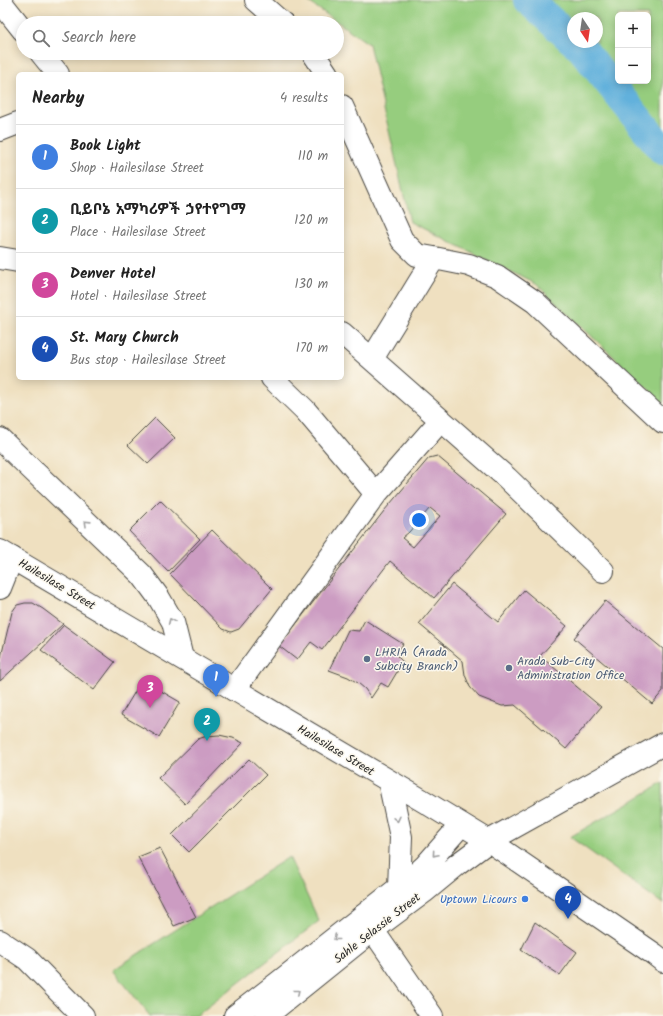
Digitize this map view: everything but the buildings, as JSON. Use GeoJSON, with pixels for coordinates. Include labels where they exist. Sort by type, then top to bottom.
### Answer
{"type":"FeatureCollection","features":[{"type":"Feature","properties":{"kind":"street"},"geometry":{"type":"LineString","coordinates":[[256,0],[274,16]]}},
{"type":"Feature","properties":{"kind":"street"},"geometry":{"type":"LineString","coordinates":[[0,1],[16,21]]}},
{"type":"Feature","properties":{"kind":"street"},"geometry":{"type":"LineString","coordinates":[[47,60],[56,72]]}},
{"type":"Feature","properties":{"kind":"street"},"geometry":{"type":"LineString","coordinates":[[318,60],[326,72]]}},
{"type":"Feature","properties":{"kind":"street"},"geometry":{"type":"LineString","coordinates":[[344,110],[402,240],[417,254],[469,265],[497,276],[535,302],[663,422]]}},
{"type":"Feature","properties":{"kind":"street"},"geometry":{"type":"LineString","coordinates":[[0,130],[16,124]]}},
{"type":"Feature","properties":{"kind":"street"},"geometry":{"type":"LineString","coordinates":[[0,258],[16,261]]}},
{"type":"Feature","properties":{"kind":"street"},"geometry":{"type":"LineString","coordinates":[[372,359],[434,258]]}},
{"type":"Feature","properties":{"kind":"street"},"geometry":{"type":"LineString","coordinates":[[344,335],[507,478],[603,571]]}},
{"type":"Feature","properties":{"kind":"street"},"geometry":{"type":"LineString","coordinates":[[274,380],[305,410],[376,494]]}},
{"type":"Feature","properties":{"kind":"street"},"geometry":{"type":"LineString","coordinates":[[234,690],[376,494],[441,420]]}},
{"type":"Feature","properties":{"kind":"street"},"geometry":{"type":"LineString","coordinates":[[0,439],[142,575],[160,598],[173,622],[182,658]]}},
{"type":"Feature","properties":{"kind":"street"},"geometry":{"type":"LineString","coordinates":[[0,588],[6,554]]}},
{"type":"Feature","properties":{"kind":"street","name":"Hailesilase Street"},"geometry":{"type":"LineString","coordinates":[[6,554],[489,841],[663,961]]}},
{"type":"Feature","properties":{"kind":"street","name":"Sahle Selassie Street"},"geometry":{"type":"LineString","coordinates":[[266,1016],[368,923],[424,892],[489,841],[663,744]]}},
{"type":"Feature","properties":{"kind":"street"},"geometry":{"type":"LineString","coordinates":[[389,781],[401,836],[399,888]]}},
{"type":"Feature","properties":{"kind":"street"},"geometry":{"type":"LineString","coordinates":[[235,1016],[368,923],[399,888],[426,866],[461,825]]}},
{"type":"Feature","properties":{"kind":"street"},"geometry":{"type":"LineString","coordinates":[[368,923],[432,1016]]}},
{"type":"Feature","properties":{"kind":"street"},"geometry":{"type":"LineString","coordinates":[[0,941],[27,959],[83,1016]]}},
{"type":"Feature","properties":{"kind":"green space"},"geometry":{"type":"Polygon","coordinates":[[[306,0],[663,0],[663,403],[536,284],[410,222],[369,44],[344,27],[344,16],[329,16],[306,0]]]}},
{"type":"Feature","properties":{"kind":"green space"},"geometry":{"type":"Polygon","coordinates":[[[663,783],[663,904],[570,837],[663,783]]]}},
{"type":"Feature","properties":{"kind":"green space"},"geometry":{"type":"Polygon","coordinates":[[[289,857],[319,921],[196,1016],[150,1016],[113,970],[289,857]]]}},
{"type":"Feature","properties":{"kind":"waterway"},"geometry":{"type":"LineString","coordinates":[[528,0],[567,36]]}},
{"type":"Feature","properties":{"kind":"waterway"},"geometry":{"type":"LineString","coordinates":[[581,48],[663,150]]}},
{"type":"Feature","properties":{"kind":"place","name":"LHRIA (Arada Subcity Branch)"},"geometry":{"type":"Point","coordinates":[367,659]}},
{"type":"Feature","properties":{"kind":"place","name":"Arada Sub-City Administration Office"},"geometry":{"type":"Point","coordinates":[509,668]}},
{"type":"Feature","properties":{"kind":"place","name":"Book Light"},"geometry":{"type":"Point","coordinates":[216,697]}},
{"type":"Feature","properties":{"kind":"place","name":"Denver Hotel"},"geometry":{"type":"Point","coordinates":[150,708]}},
{"type":"Feature","properties":{"kind":"place","name":"ቢይቦኔ አማካሪዎች ኃየተየግማ"},"geometry":{"type":"Point","coordinates":[207,741]}},
{"type":"Feature","properties":{"kind":"place","name":"Uptown Licours"},"geometry":{"type":"Point","coordinates":[525,899]}},
{"type":"Feature","properties":{"kind":"place","name":"St. Mary Church"},"geometry":{"type":"Point","coordinates":[568,919]}}]}
